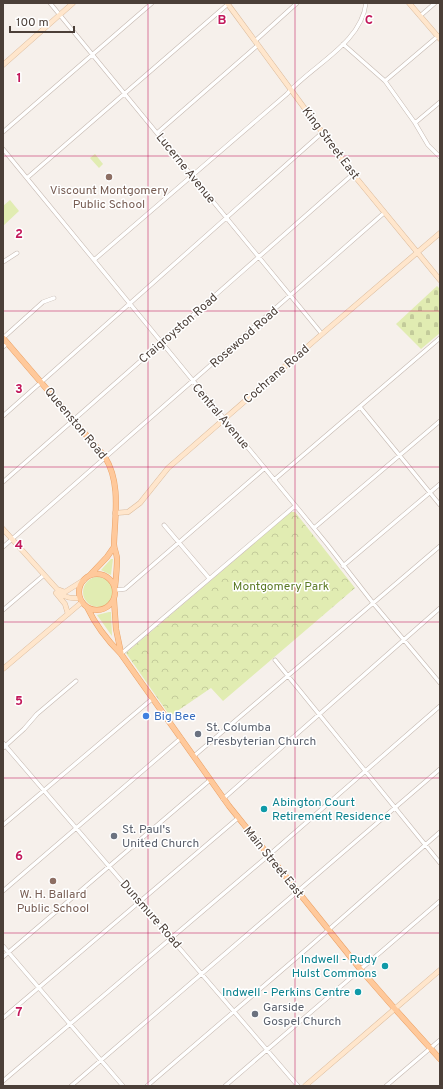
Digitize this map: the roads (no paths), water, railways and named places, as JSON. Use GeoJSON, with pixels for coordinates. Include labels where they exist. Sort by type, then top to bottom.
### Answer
{"type":"FeatureCollection","features":[{"type":"Feature","properties":{"kind":"main road","name":"Queenston Road"},"geometry":{"type":"LineString","coordinates":[[3,338],[105,457],[112,470],[114,478],[115,513],[114,547],[117,558],[115,588]]}},
{"type":"Feature","properties":{"kind":"main road"},"geometry":{"type":"LineString","coordinates":[[90,575],[98,574],[107,576],[115,588],[114,600],[110,605],[102,610],[87,607],[81,600],[80,588],[84,580],[108,557],[114,547]]}},
{"type":"Feature","properties":{"kind":"main road","name":"Main Street East"},"geometry":{"type":"LineString","coordinates":[[114,600],[116,629],[121,654]]}},
{"type":"Feature","properties":{"kind":"main road","name":"Main Street East"},"geometry":{"type":"LineString","coordinates":[[87,607],[112,645],[121,654],[223,799],[361,970],[440,1059]]}},
{"type":"Feature","properties":{"kind":"street","name":"Lucerne Avenue"},"geometry":{"type":"LineString","coordinates":[[50,3],[322,334]]}},
{"type":"Feature","properties":{"kind":"street"},"geometry":{"type":"LineString","coordinates":[[3,65],[73,3]]}},
{"type":"Feature","properties":{"kind":"street"},"geometry":{"type":"LineString","coordinates":[[3,132],[152,3]]}},
{"type":"Feature","properties":{"kind":"street"},"geometry":{"type":"LineString","coordinates":[[94,260],[343,44],[358,28],[366,3]]}},
{"type":"Feature","properties":{"kind":"street"},"geometry":{"type":"LineString","coordinates":[[385,81],[439,37],[409,3]]}},
{"type":"Feature","properties":{"kind":"street"},"geometry":{"type":"LineString","coordinates":[[420,16],[435,3]]}},
{"type":"Feature","properties":{"kind":"street"},"geometry":{"type":"LineString","coordinates":[[27,178],[227,4]]}},
{"type":"Feature","properties":{"kind":"street","name":"King Street East"},"geometry":{"type":"LineString","coordinates":[[227,4],[353,174],[440,280]]}},
{"type":"Feature","properties":{"kind":"street"},"geometry":{"type":"LineString","coordinates":[[157,132],[256,43],[296,4]]}},
{"type":"Feature","properties":{"kind":"street"},"geometry":{"type":"LineString","coordinates":[[343,44],[385,81],[415,123],[428,145],[440,157]]}},
{"type":"Feature","properties":{"kind":"street"},"geometry":{"type":"LineString","coordinates":[[415,123],[440,102]]}},
{"type":"Feature","properties":{"kind":"street"},"geometry":{"type":"LineString","coordinates":[[3,416],[323,132]]}},
{"type":"Feature","properties":{"kind":"street","name":"Central Avenue"},"geometry":{"type":"LineString","coordinates":[[3,149],[440,683]]}},
{"type":"Feature","properties":{"kind":"street","name":"Craigroyston Road"},"geometry":{"type":"LineString","coordinates":[[3,482],[353,174]]}},
{"type":"Feature","properties":{"kind":"street","name":"Rosewood Road"},"geometry":{"type":"LineString","coordinates":[[3,548],[11,539],[291,296],[384,213]]}},
{"type":"Feature","properties":{"kind":"street","name":"Cochrane Road"},"geometry":{"type":"LineString","coordinates":[[115,513],[128,512],[140,503],[168,468],[440,233]]}},
{"type":"Feature","properties":{"kind":"street"},"geometry":{"type":"LineString","coordinates":[[3,262],[17,253]]}},
{"type":"Feature","properties":{"kind":"street"},"geometry":{"type":"LineString","coordinates":[[3,338],[43,302],[54,298]]}},
{"type":"Feature","properties":{"kind":"street"},"geometry":{"type":"LineString","coordinates":[[274,480],[440,338]]}},
{"type":"Feature","properties":{"kind":"street"},"geometry":{"type":"LineString","coordinates":[[3,347],[8,343]]}},
{"type":"Feature","properties":{"kind":"street"},"geometry":{"type":"LineString","coordinates":[[360,407],[440,505]]}},
{"type":"Feature","properties":{"kind":"street"},"geometry":{"type":"LineString","coordinates":[[314,528],[440,421]]}},
{"type":"Feature","properties":{"kind":"street"},"geometry":{"type":"LineString","coordinates":[[115,588],[125,589],[265,468]]}},
{"type":"Feature","properties":{"kind":"street"},"geometry":{"type":"LineString","coordinates":[[343,566],[440,484]]}},
{"type":"Feature","properties":{"kind":"street"},"geometry":{"type":"LineString","coordinates":[[121,654],[295,506]]}},
{"type":"Feature","properties":{"kind":"street"},"geometry":{"type":"LineString","coordinates":[[164,525],[209,578]]}},
{"type":"Feature","properties":{"kind":"street"},"geometry":{"type":"LineString","coordinates":[[3,529],[60,594],[81,600]]}},
{"type":"Feature","properties":{"kind":"street"},"geometry":{"type":"LineString","coordinates":[[194,756],[440,546]]}},
{"type":"Feature","properties":{"kind":"street"},"geometry":{"type":"LineString","coordinates":[[3,610],[44,575]]}},
{"type":"Feature","properties":{"kind":"street"},"geometry":{"type":"LineString","coordinates":[[55,587],[65,592],[84,580]]}},
{"type":"Feature","properties":{"kind":"street"},"geometry":{"type":"LineString","coordinates":[[55,587],[57,595],[67,607],[68,614]]}},
{"type":"Feature","properties":{"kind":"street"},"geometry":{"type":"LineString","coordinates":[[3,669],[68,614],[81,600]]}},
{"type":"Feature","properties":{"kind":"street"},"geometry":{"type":"LineString","coordinates":[[223,799],[440,608]]}},
{"type":"Feature","properties":{"kind":"street"},"geometry":{"type":"LineString","coordinates":[[275,660],[440,863]]}},
{"type":"Feature","properties":{"kind":"street"},"geometry":{"type":"LineString","coordinates":[[4,746],[24,729],[37,714],[76,681]]}},
{"type":"Feature","properties":{"kind":"street"},"geometry":{"type":"LineString","coordinates":[[3,825],[152,699]]}},
{"type":"Feature","properties":{"kind":"street"},"geometry":{"type":"LineString","coordinates":[[3,1081],[269,855],[440,706]]}},
{"type":"Feature","properties":{"kind":"street"},"geometry":{"type":"LineString","coordinates":[[3,891],[181,738]]}},
{"type":"Feature","properties":{"kind":"street","name":"Dunsmure Road"},"geometry":{"type":"LineString","coordinates":[[4,746],[298,1086]]}},
{"type":"Feature","properties":{"kind":"street"},"geometry":{"type":"LineString","coordinates":[[71,1086],[440,769]]}},
{"type":"Feature","properties":{"kind":"street"},"geometry":{"type":"LineString","coordinates":[[3,957],[210,780]]}},
{"type":"Feature","properties":{"kind":"street"},"geometry":{"type":"LineString","coordinates":[[3,1018],[238,818]]}},
{"type":"Feature","properties":{"kind":"street"},"geometry":{"type":"LineString","coordinates":[[147,1086],[440,832]]}},
{"type":"Feature","properties":{"kind":"street"},"geometry":{"type":"LineString","coordinates":[[225,1086],[440,901]]}},
{"type":"Feature","properties":{"kind":"street"},"geometry":{"type":"LineString","coordinates":[[3,946],[123,1086]]}},
{"type":"Feature","properties":{"kind":"street"},"geometry":{"type":"LineString","coordinates":[[305,1086],[440,970]]}},
{"type":"Feature","properties":{"kind":"street"},"geometry":{"type":"LineString","coordinates":[[386,1086],[440,1040]]}},
{"type":"Feature","properties":{"kind":"place","name":"Viscount Montgomery Public School"},"geometry":{"type":"Point","coordinates":[109,177]}},
{"type":"Feature","properties":{"kind":"place","name":"Big Bee"},"geometry":{"type":"Point","coordinates":[146,716]}},
{"type":"Feature","properties":{"kind":"place","name":"St. Columba Presbyterian Church"},"geometry":{"type":"Point","coordinates":[198,734]}},
{"type":"Feature","properties":{"kind":"place","name":"Abington Court Retirement Residence"},"geometry":{"type":"Point","coordinates":[264,809]}},
{"type":"Feature","properties":{"kind":"place","name":"St. Paul's United Church"},"geometry":{"type":"Point","coordinates":[114,836]}},
{"type":"Feature","properties":{"kind":"place","name":"W. H. Ballard Public School"},"geometry":{"type":"Point","coordinates":[53,881]}},
{"type":"Feature","properties":{"kind":"place","name":"Indwell - Rudy Hulst Commons"},"geometry":{"type":"Point","coordinates":[385,966]}},
{"type":"Feature","properties":{"kind":"place","name":"Indwell - Perkins Centre"},"geometry":{"type":"Point","coordinates":[358,992]}},
{"type":"Feature","properties":{"kind":"place","name":"Garside Gospel Church"},"geometry":{"type":"Point","coordinates":[255,1014]}},
{"type":"Feature","properties":{"kind":"park label","name":"Montgomery Park"},"geometry":{"type":"Point","coordinates":[281,586]}}]}
